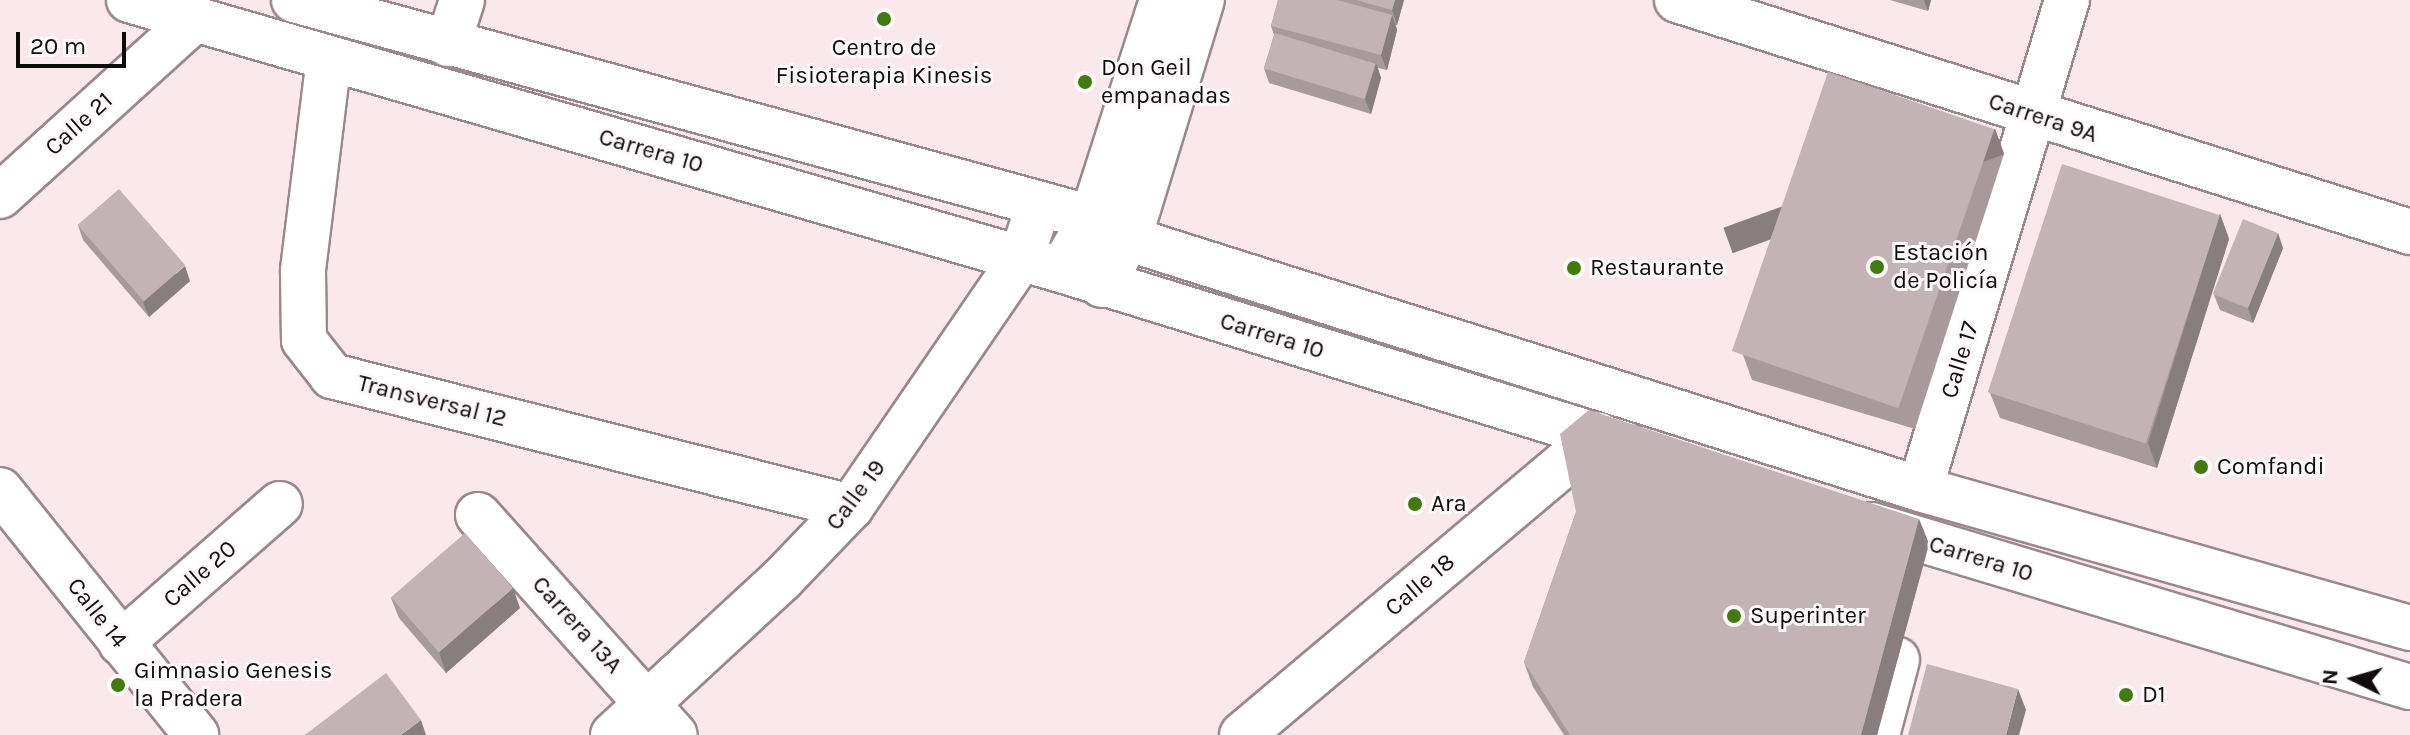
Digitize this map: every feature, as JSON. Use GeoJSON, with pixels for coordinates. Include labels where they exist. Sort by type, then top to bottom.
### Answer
{"type":"FeatureCollection","features":[{"type":"Feature","properties":{"kind":"street","name":"Carrera 10"},"geometry":{"type":"LineString","coordinates":[[129,0],[1041,265],[1584,447],[1658,455]]}},
{"type":"Feature","properties":{"kind":"street","name":"Carrera 10"},"geometry":{"type":"LineString","coordinates":[[294,0],[1111,227],[1920,489],[2410,628]]}},
{"type":"Feature","properties":{"kind":"street"},"geometry":{"type":"LineString","coordinates":[[448,44],[462,0]]}},
{"type":"Feature","properties":{"kind":"street","name":"Calle 19"},"geometry":{"type":"LineString","coordinates":[[1102,285],[1111,227],[1162,0]]}},
{"type":"Feature","properties":{"kind":"street","name":"Calle 19"},"geometry":{"type":"LineString","coordinates":[[613,735],[782,579],[851,507],[1041,265],[1111,227],[1202,0]]}},
{"type":"Feature","properties":{"kind":"street","name":"Carrera 9A"},"geometry":{"type":"LineString","coordinates":[[1677,0],[2035,116],[2410,232]]}},
{"type":"Feature","properties":{"kind":"street","name":"Calle 17"},"geometry":{"type":"LineString","coordinates":[[1920,489],[2035,116],[2067,0]]}},
{"type":"Feature","properties":{"kind":"street","name":"Calle 21"},"geometry":{"type":"LineString","coordinates":[[0,196],[194,20]]}},
{"type":"Feature","properties":{"kind":"street","name":"Transversal 12"},"geometry":{"type":"LineString","coordinates":[[322,56],[303,271],[304,340],[332,376],[851,507]]}},
{"type":"Feature","properties":{"kind":"street","name":"Calle 19"},"geometry":{"type":"LineString","coordinates":[[1038,207],[1041,265]]}},
{"type":"Feature","properties":{"kind":"street"},"geometry":{"type":"LineString","coordinates":[[1583,500],[1584,447]]}},
{"type":"Feature","properties":{"kind":"street","name":"Calle 18"},"geometry":{"type":"LineString","coordinates":[[1242,735],[1584,447]]}},
{"type":"Feature","properties":{"kind":"street","name":"Calle 14"},"geometry":{"type":"LineString","coordinates":[[1,493],[121,643],[181,729]]}},
{"type":"Feature","properties":{"kind":"street","name":"Calle 20"},"geometry":{"type":"LineString","coordinates":[[121,643],[280,504]]}},
{"type":"Feature","properties":{"kind":"street","name":"Carrera 10"},"geometry":{"type":"LineString","coordinates":[[1838,514],[2410,687]]}},
{"type":"Feature","properties":{"kind":"street","name":"Carrera 13A"},"geometry":{"type":"LineString","coordinates":[[478,515],[675,735]]}},
{"type":"Feature","properties":{"kind":"street"},"geometry":{"type":"LineString","coordinates":[[1877,735],[1929,544]]}},
{"type":"Feature","properties":{"kind":"building"},"geometry":{"type":"Polygon","coordinates":[[[1278,0],[1337,0],[1392,15],[1381,55],[1271,26],[1278,0]]]}},
{"type":"Feature","properties":{"kind":"building"},"geometry":{"type":"Polygon","coordinates":[[[1356,0],[1395,0],[1392,10],[1356,0]]]}},
{"type":"Feature","properties":{"kind":"building"},"geometry":{"type":"Polygon","coordinates":[[[1275,33],[1375,64],[1365,99],[1264,68],[1275,33]]]}},
{"type":"Feature","properties":{"kind":"building","name":"Estación de Policía"},"geometry":{"type":"Polygon","coordinates":[[[1828,72],[1994,129],[1898,408],[1732,351],[1828,72]]]}},
{"type":"Feature","properties":{"kind":"building"},"geometry":{"type":"Polygon","coordinates":[[[2062,164],[2220,215],[2146,444],[1988,392],[2062,164]]]}},
{"type":"Feature","properties":{"kind":"building"},"geometry":{"type":"Polygon","coordinates":[[[119,189],[185,265],[144,301],[77,225],[119,189]]]}},
{"type":"Feature","properties":{"kind":"building"},"geometry":{"type":"Polygon","coordinates":[[[2243,219],[2278,233],[2248,308],[2213,294],[2243,219]]]}},
{"type":"Feature","properties":{"kind":"building","name":"Superinter"},"geometry":{"type":"Polygon","coordinates":[[[1589,410],[1919,519],[1861,735],[1570,735],[1524,662],[1576,512],[1560,434],[1589,410]]]}},
{"type":"Feature","properties":{"kind":"building"},"geometry":{"type":"Polygon","coordinates":[[[465,533],[513,588],[439,652],[391,597],[465,533]]]}},
{"type":"Feature","properties":{"kind":"building"},"geometry":{"type":"Polygon","coordinates":[[[1927,664],[2018,689],[2006,735],[1908,735],[1927,664]]]}},
{"type":"Feature","properties":{"kind":"building"},"geometry":{"type":"Polygon","coordinates":[[[386,673],[421,720],[401,735],[305,735],[386,673]]]}},
{"type":"Feature","properties":{"kind":"place","name":"Centro de Fisioterapia Kinesis"},"geometry":{"type":"Point","coordinates":[884,19]}},
{"type":"Feature","properties":{"kind":"place","name":"Don Geil empanadas"},"geometry":{"type":"Point","coordinates":[1085,82]}},
{"type":"Feature","properties":{"kind":"place","name":"Estación de Policía"},"geometry":{"type":"Point","coordinates":[1877,267]}},
{"type":"Feature","properties":{"kind":"place","name":"Restaurante"},"geometry":{"type":"Point","coordinates":[1574,268]}},
{"type":"Feature","properties":{"kind":"place","name":"Comfandi"},"geometry":{"type":"Point","coordinates":[2201,467]}},
{"type":"Feature","properties":{"kind":"place","name":"Ara"},"geometry":{"type":"Point","coordinates":[1415,504]}},
{"type":"Feature","properties":{"kind":"place","name":"Superinter"},"geometry":{"type":"Point","coordinates":[1734,616]}},
{"type":"Feature","properties":{"kind":"place","name":"Gimnasio Genesis la Pradera"},"geometry":{"type":"Point","coordinates":[118,685]}},
{"type":"Feature","properties":{"kind":"place","name":"D1"},"geometry":{"type":"Point","coordinates":[2126,695]}}]}
